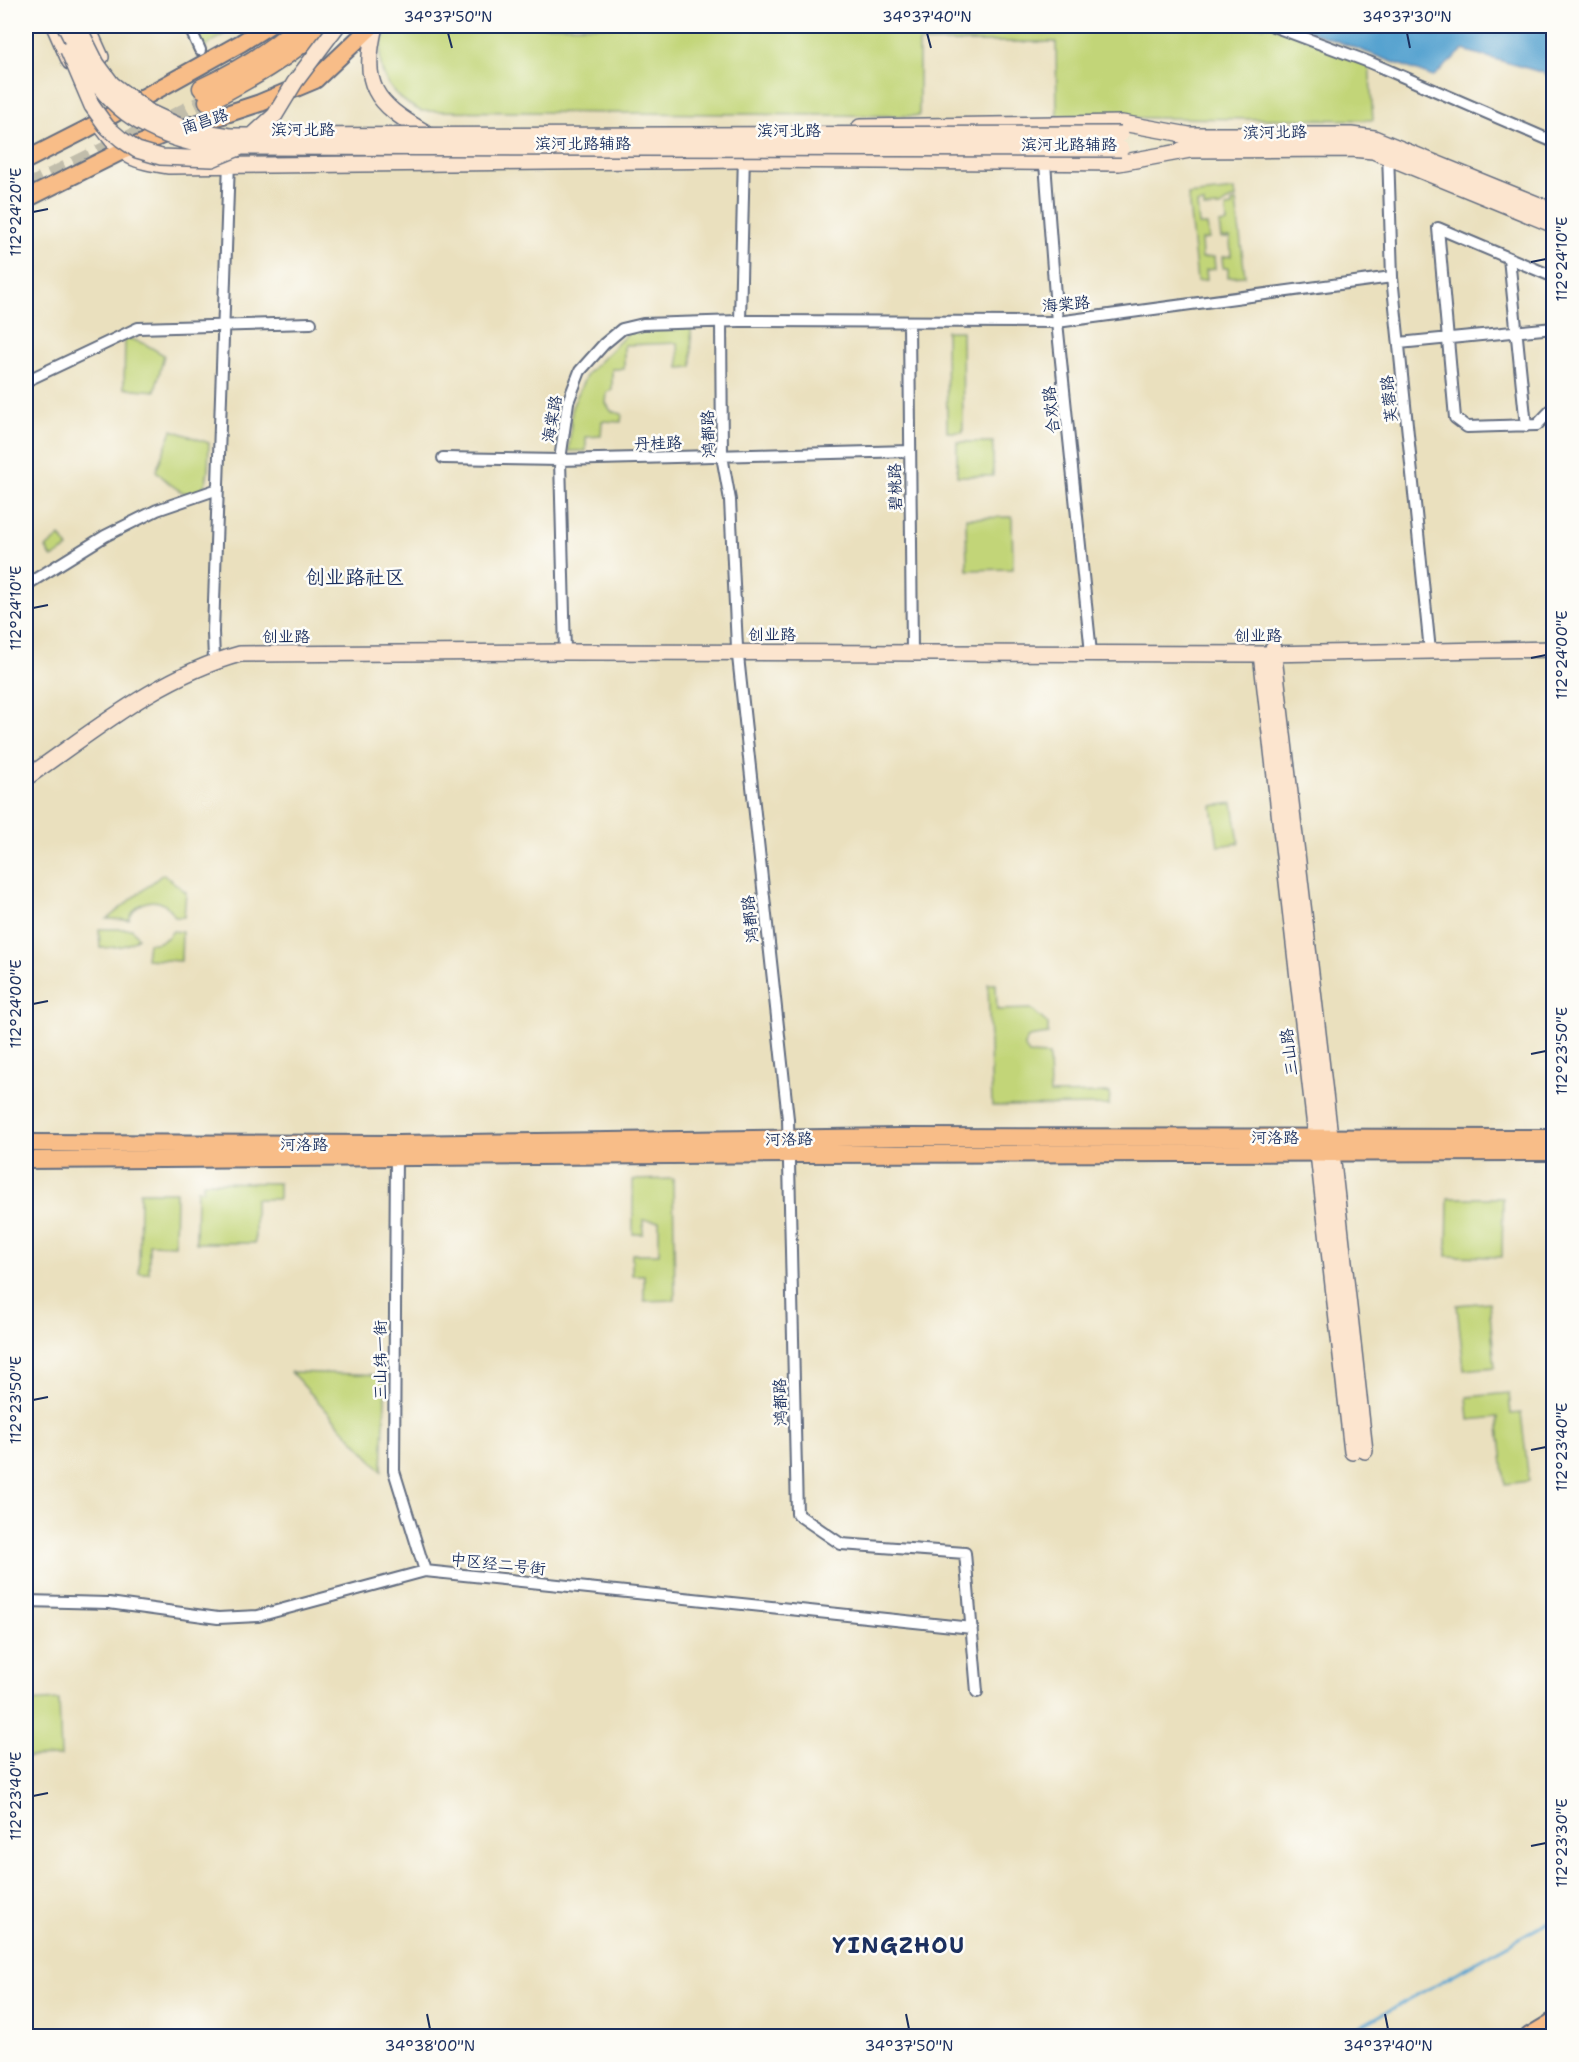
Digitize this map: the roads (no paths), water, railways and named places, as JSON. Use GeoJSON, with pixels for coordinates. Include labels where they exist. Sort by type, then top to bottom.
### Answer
{"type":"FeatureCollection","features":[{"type":"Feature","properties":{"kind":"highway"},"geometry":{"type":"LineString","coordinates":[[299,26],[260,57],[205,94],[260,74],[304,43],[322,26]]}},
{"type":"Feature","properties":{"kind":"main road"},"geometry":{"type":"LineString","coordinates":[[56,26],[92,106],[106,128],[137,150],[161,157],[212,159],[239,148],[274,115],[295,82],[338,26]]}},
{"type":"Feature","properties":{"kind":"main road","name":"滨河北路辅路"},"geometry":{"type":"LineString","coordinates":[[56,26],[98,122],[128,156],[141,162],[169,166],[743,160],[1119,163],[1189,143]]}},
{"type":"Feature","properties":{"kind":"main road","name":"滨河北路"},"geometry":{"type":"LineString","coordinates":[[65,26],[90,74],[110,99],[127,115],[155,132],[188,143],[212,147],[1121,142]]}},
{"type":"Feature","properties":{"kind":"main road","name":"滨河北路"},"geometry":{"type":"LineString","coordinates":[[78,26],[97,64],[112,84],[149,112],[186,129],[230,136],[1189,143],[1351,135],[1374,138],[1388,150],[1554,225]]}},
{"type":"Feature","properties":{"kind":"main road","name":"滨河北路辅路"},"geometry":{"type":"LineString","coordinates":[[87,26],[110,77],[128,106],[168,133],[198,141],[230,143],[425,132],[1122,123],[1189,143]]}},
{"type":"Feature","properties":{"kind":"main road"},"geometry":{"type":"LineString","coordinates":[[26,160],[242,43],[268,26]]}},
{"type":"Feature","properties":{"kind":"main road"},"geometry":{"type":"LineString","coordinates":[[373,26],[368,62],[371,80],[383,104],[398,117],[425,132]]}},
{"type":"Feature","properties":{"kind":"main road","name":"南昌路"},"geometry":{"type":"LineString","coordinates":[[26,199],[122,151],[168,133],[260,103],[315,80],[373,26]]}},
{"type":"Feature","properties":{"kind":"main road","name":"滨河北路"},"geometry":{"type":"LineString","coordinates":[[1388,150],[1554,211]]}},
{"type":"Feature","properties":{"kind":"main road","name":"创业路"},"geometry":{"type":"LineString","coordinates":[[1429,649],[1554,644]]}},
{"type":"Feature","properties":{"kind":"main road","name":"创业路"},"geometry":{"type":"LineString","coordinates":[[26,770],[156,682],[240,649],[1267,651],[1554,649]]}},
{"type":"Feature","properties":{"kind":"main road","name":"三山路"},"geometry":{"type":"LineString","coordinates":[[1267,651],[1325,1145],[1358,1452]]}},
{"type":"Feature","properties":{"kind":"main road","name":"创业路"},"geometry":{"type":"LineString","coordinates":[[26,777],[159,687],[214,659]]}},
{"type":"Feature","properties":{"kind":"main road","name":"河洛路"},"geometry":{"type":"LineString","coordinates":[[26,1160],[396,1151],[789,1147],[899,1137],[1554,1152]]}},
{"type":"Feature","properties":{"kind":"main road","name":"河洛路"},"geometry":{"type":"LineString","coordinates":[[1325,1145],[1554,1138]]}},
{"type":"Feature","properties":{"kind":"main road","name":"河洛路"},"geometry":{"type":"LineString","coordinates":[[26,1143],[396,1151]]}},
{"type":"Feature","properties":{"kind":"main road"},"geometry":{"type":"LineString","coordinates":[[1529,2037],[1554,2021]]}},
{"type":"Feature","properties":{"kind":"street"},"geometry":{"type":"LineString","coordinates":[[189,26],[200,50]]}},
{"type":"Feature","properties":{"kind":"street"},"geometry":{"type":"LineString","coordinates":[[1273,26],[1370,62],[1554,142]]}},
{"type":"Feature","properties":{"kind":"street"},"geometry":{"type":"LineString","coordinates":[[740,321],[744,129]]}},
{"type":"Feature","properties":{"kind":"street"},"geometry":{"type":"LineString","coordinates":[[214,659],[230,143]]}},
{"type":"Feature","properties":{"kind":"street","name":"芙蓉路"},"geometry":{"type":"LineString","coordinates":[[1388,150],[1392,277],[1429,649]]}},
{"type":"Feature","properties":{"kind":"street","name":"合欢路"},"geometry":{"type":"LineString","coordinates":[[1045,163],[1056,322],[1091,650]]}},
{"type":"Feature","properties":{"kind":"street"},"geometry":{"type":"LineString","coordinates":[[1554,277],[1438,228],[1455,418],[1467,427],[1537,425],[1554,406]]}},
{"type":"Feature","properties":{"kind":"street"},"geometry":{"type":"LineString","coordinates":[[1509,258],[1526,426]]}},
{"type":"Feature","properties":{"kind":"street","name":"海棠路"},"geometry":{"type":"LineString","coordinates":[[564,650],[560,460],[568,402],[580,371],[604,344],[622,329],[643,324],[740,321],[1056,322],[1392,277]]}},
{"type":"Feature","properties":{"kind":"street","name":"鸿都路"},"geometry":{"type":"LineString","coordinates":[[721,322],[722,456],[730,500],[737,650],[789,1147],[797,1514],[842,1544],[965,1554],[972,1628]]}},
{"type":"Feature","properties":{"kind":"street","name":"碧桃路"},"geometry":{"type":"LineString","coordinates":[[909,322],[912,650]]}},
{"type":"Feature","properties":{"kind":"street"},"geometry":{"type":"LineString","coordinates":[[26,381],[138,328],[311,323]]}},
{"type":"Feature","properties":{"kind":"street"},"geometry":{"type":"LineString","coordinates":[[1399,343],[1554,328]]}},
{"type":"Feature","properties":{"kind":"street","name":"丹桂路"},"geometry":{"type":"LineString","coordinates":[[442,458],[560,460],[910,451]]}},
{"type":"Feature","properties":{"kind":"street"},"geometry":{"type":"LineString","coordinates":[[26,585],[105,536],[146,515],[218,489]]}},
{"type":"Feature","properties":{"kind":"street","name":"三山纬一街"},"geometry":{"type":"LineString","coordinates":[[396,1151],[394,1471],[425,1571]]}},
{"type":"Feature","properties":{"kind":"street","name":"中区经二号街"},"geometry":{"type":"LineString","coordinates":[[26,1601],[109,1603],[219,1618],[258,1616],[425,1571],[972,1628]]}},
{"type":"Feature","properties":{"kind":"street"},"geometry":{"type":"LineString","coordinates":[[972,1628],[977,1692]]}},
{"type":"Feature","properties":{"kind":"water"},"geometry":{"type":"Polygon","coordinates":[[[1296,26],[1553,26],[1553,80],[1544,73],[1463,50],[1433,77],[1296,26]]]}},
{"type":"Feature","properties":{"kind":"waterway"},"geometry":{"type":"LineString","coordinates":[[1343,2036],[1554,1919]]}},
{"type":"Feature","properties":{"kind":"tunnel"},"geometry":{"type":"LineString","coordinates":[[26,189],[208,101]]}},
{"type":"Feature","properties":{"kind":"district","name":"创业路社区"},"geometry":{"type":"Point","coordinates":[355,577]}},
{"type":"Feature","properties":{"kind":"district","name":"YINGZHOU"},"geometry":{"type":"Point","coordinates":[899,1945]}}]}
